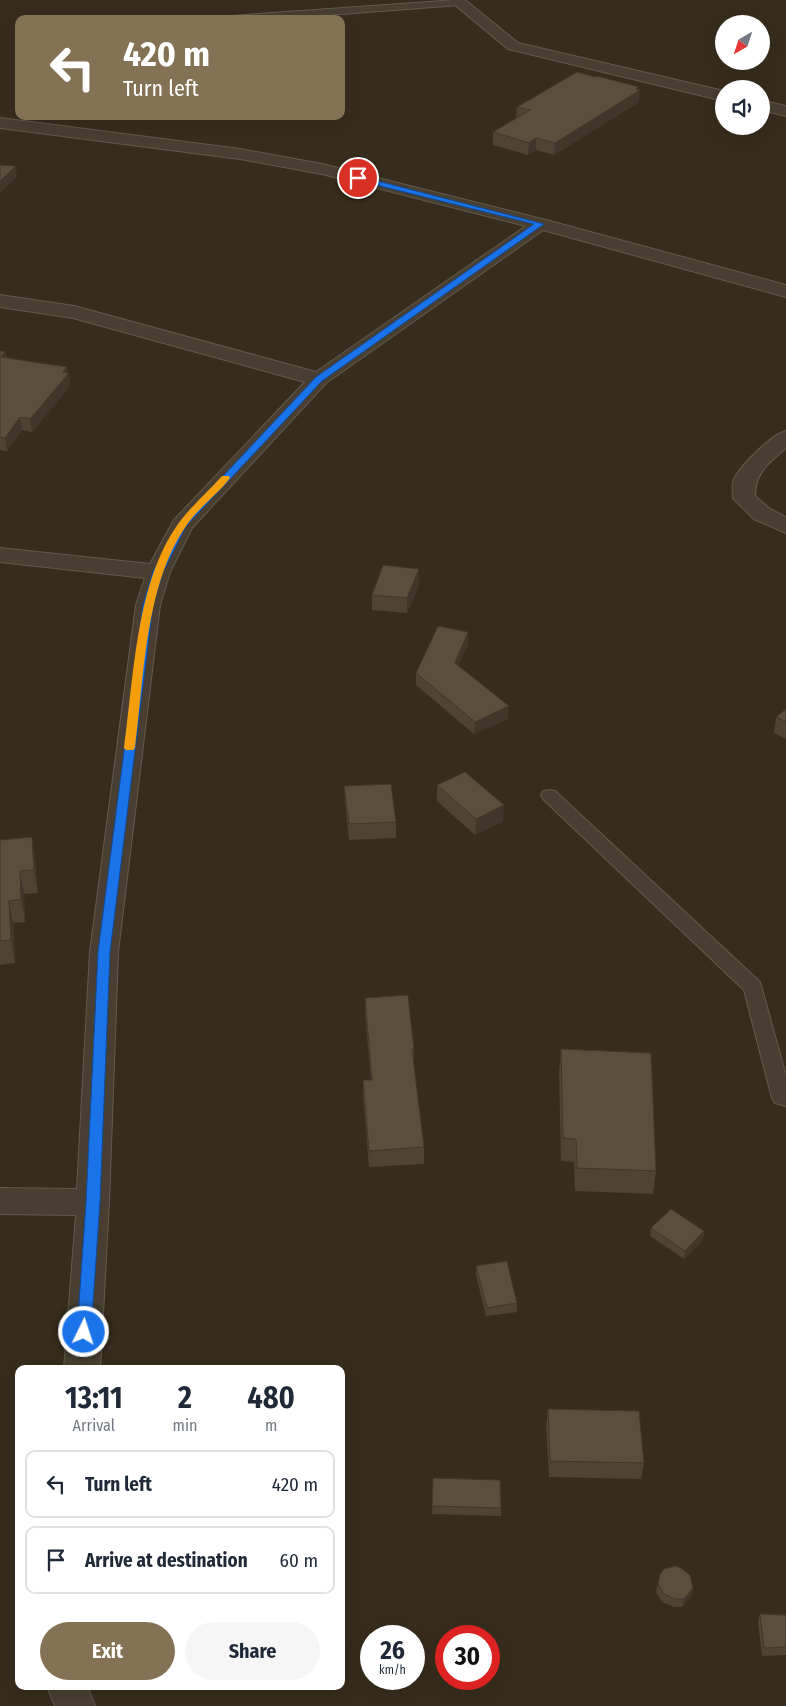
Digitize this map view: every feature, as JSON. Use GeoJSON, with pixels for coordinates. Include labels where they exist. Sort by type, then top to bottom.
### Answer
{"type":"FeatureCollection","features":[{"type":"Feature","properties":{"kind":"street"},"geometry":{"type":"LineString","coordinates":[[457,1],[513,46],[715,94]]}},
{"type":"Feature","properties":{"kind":"street"},"geometry":{"type":"LineString","coordinates":[[770,107],[786,111]]}},
{"type":"Feature","properties":{"kind":"street"},"geometry":{"type":"LineString","coordinates":[[0,123],[290,162],[540,224],[786,291]]}},
{"type":"Feature","properties":{"kind":"street"},"geometry":{"type":"LineString","coordinates":[[82,1365],[93,1202],[104,952],[148,605],[158,572],[182,525],[319,379],[540,224]]}},
{"type":"Feature","properties":{"kind":"street"},"geometry":{"type":"LineString","coordinates":[[0,301],[74,312],[319,379]]}},
{"type":"Feature","properties":{"kind":"street"},"geometry":{"type":"LineString","coordinates":[[786,437],[758,462],[744,482],[744,498],[762,514],[786,526]]}},
{"type":"Feature","properties":{"kind":"street"},"geometry":{"type":"LineString","coordinates":[[0,555],[158,572]]}},
{"type":"Feature","properties":{"kind":"street"},"geometry":{"type":"LineString","coordinates":[[0,1201],[93,1202]]}},
{"type":"Feature","properties":{"kind":"street"},"geometry":{"type":"LineString","coordinates":[[69,1690],[75,1706]]}},
{"type":"Feature","properties":{"kind":"lane"},"geometry":{"type":"LineString","coordinates":[[281,15],[457,1]]}},
{"type":"Feature","properties":{"kind":"lane"},"geometry":{"type":"LineString","coordinates":[[549,795],[753,987],[782,1098],[786,1098]]}},
{"type":"Feature","properties":{"kind":"building"},"geometry":{"type":"Polygon","coordinates":[[[577,72],[639,87],[636,89],[640,90],[555,143],[536,138],[529,143],[493,132],[530,110],[517,107],[577,72]]]}},
{"type":"Feature","properties":{"kind":"building"},"geometry":{"type":"Polygon","coordinates":[[[0,165],[16,166],[0,181],[0,165]]]}},
{"type":"Feature","properties":{"kind":"building"},"geometry":{"type":"Polygon","coordinates":[[[0,351],[5,351],[1,357],[67,367],[63,372],[69,373],[30,419],[20,417],[5,438],[0,437],[0,351]]]}},
{"type":"Feature","properties":{"kind":"building"},"geometry":{"type":"Polygon","coordinates":[[[383,565],[419,569],[407,598],[372,595],[383,565]]]}},
{"type":"Feature","properties":{"kind":"building"},"geometry":{"type":"Polygon","coordinates":[[[438,626],[468,632],[455,663],[509,706],[475,722],[416,673],[438,626]]]}},
{"type":"Feature","properties":{"kind":"building"},"geometry":{"type":"Polygon","coordinates":[[[786,709],[786,722],[776,717],[786,709]]]}},
{"type":"Feature","properties":{"kind":"building"},"geometry":{"type":"Polygon","coordinates":[[[465,772],[504,805],[476,819],[437,785],[465,772]]]}},
{"type":"Feature","properties":{"kind":"building"},"geometry":{"type":"Polygon","coordinates":[[[391,784],[396,822],[349,824],[344,786],[391,784]]]}},
{"type":"Feature","properties":{"kind":"building"},"geometry":{"type":"Polygon","coordinates":[[[32,837],[34,870],[20,871],[21,899],[9,901],[11,940],[0,941],[0,840],[32,837]]]}},
{"type":"Feature","properties":{"kind":"building"},"geometry":{"type":"Polygon","coordinates":[[[408,995],[414,1049],[412,1049],[424,1147],[369,1151],[363,1080],[372,1080],[365,998],[408,995]]]}},
{"type":"Feature","properties":{"kind":"building"},"geometry":{"type":"Polygon","coordinates":[[[561,1049],[651,1053],[656,1171],[577,1168],[576,1139],[563,1138],[561,1049]]]}},
{"type":"Feature","properties":{"kind":"building"},"geometry":{"type":"Polygon","coordinates":[[[671,1209],[704,1231],[685,1251],[651,1228],[671,1209]]]}},
{"type":"Feature","properties":{"kind":"building"},"geometry":{"type":"Polygon","coordinates":[[[507,1261],[517,1303],[487,1308],[476,1266],[507,1261]]]}},
{"type":"Feature","properties":{"kind":"building"},"geometry":{"type":"Polygon","coordinates":[[[548,1409],[639,1411],[644,1463],[550,1461],[548,1409]]]}},
{"type":"Feature","properties":{"kind":"building"},"geometry":{"type":"Polygon","coordinates":[[[433,1478],[500,1480],[501,1508],[432,1506],[433,1478]]]}},
{"type":"Feature","properties":{"kind":"building"},"geometry":{"type":"Polygon","coordinates":[[[675,1566],[690,1575],[693,1588],[684,1599],[675,1599],[664,1594],[658,1584],[660,1574],[664,1569],[675,1566]]]}},
{"type":"Feature","properties":{"kind":"building"},"geometry":{"type":"Polygon","coordinates":[[[760,1614],[786,1615],[786,1647],[764,1648],[760,1614]]]}},
{"type":"Feature","properties":{"kind":"slow traffic"},"geometry":{"type":"LineString","coordinates":[[130,748],[148,605],[158,572],[182,525],[226,478]]}},
{"type":"Feature","properties":{"kind":"route"},"geometry":{"type":"LineString","coordinates":[[84,1332],[93,1202],[104,952],[148,605],[158,572],[182,525],[319,379],[540,224],[358,178]]}}]}
